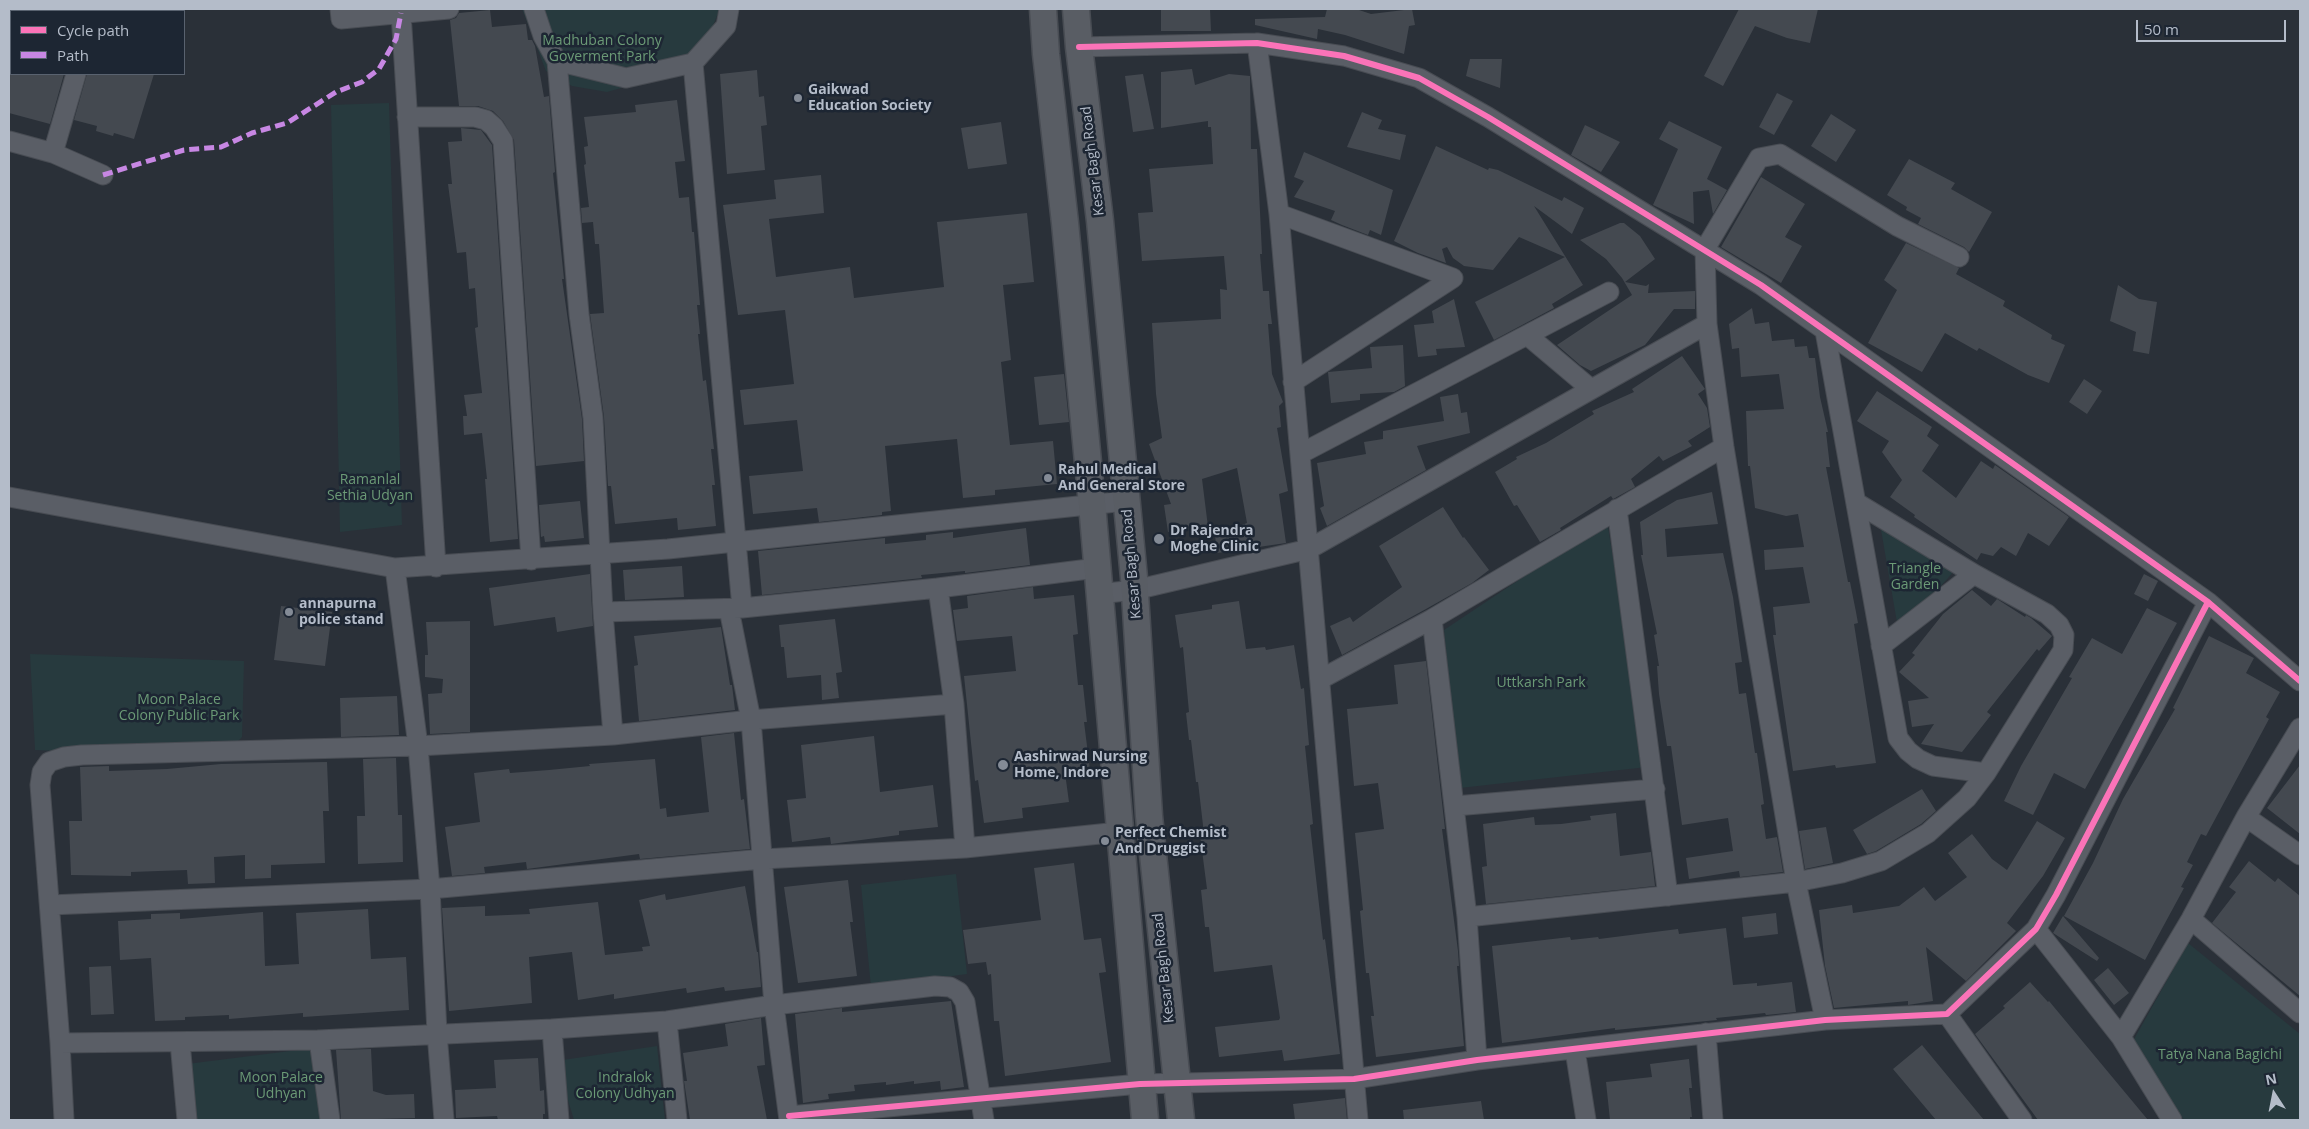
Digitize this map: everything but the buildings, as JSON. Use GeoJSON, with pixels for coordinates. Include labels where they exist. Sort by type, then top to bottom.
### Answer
{"type":"FeatureCollection","features":[{"type":"Feature","properties":{"kind":"main road"},"geometry":{"type":"LineString","coordinates":[[1043,9],[1092,504],[1140,1084],[1145,1120]]}},
{"type":"Feature","properties":{"kind":"main road","name":"Kesar Bagh Road"},"geometry":{"type":"LineString","coordinates":[[1076,9],[1100,221],[1135,590],[1149,816],[1181,1120]]}},
{"type":"Feature","properties":{"kind":"street"},"geometry":{"type":"LineString","coordinates":[[340,9],[341,19],[449,9]]}},
{"type":"Feature","properties":{"kind":"street"},"geometry":{"type":"LineString","coordinates":[[534,9],[543,36],[557,61],[578,314],[593,418],[603,612],[613,735]]}},
{"type":"Feature","properties":{"kind":"street"},"geometry":{"type":"LineString","coordinates":[[557,61],[626,78],[693,63],[726,26],[729,9]]}},
{"type":"Feature","properties":{"kind":"street"},"geometry":{"type":"LineString","coordinates":[[401,13],[436,567]]}},
{"type":"Feature","properties":{"kind":"street"},"geometry":{"type":"LineString","coordinates":[[1257,43],[1279,214],[1358,1120]]}},
{"type":"Feature","properties":{"kind":"street"},"geometry":{"type":"LineString","coordinates":[[1079,47],[1257,43],[1344,56],[1418,78],[1496,122],[1761,285],[2208,602],[2300,681]]}},
{"type":"Feature","properties":{"kind":"street"},"geometry":{"type":"LineString","coordinates":[[693,63],[735,542],[736,608],[751,720],[774,1004],[789,1118],[981,1097],[1140,1084],[1354,1079],[1477,1060],[1826,1020],[1947,1014],[2036,929],[2056,895],[2208,602]]}},
{"type":"Feature","properties":{"kind":"street"},"geometry":{"type":"LineString","coordinates":[[53,153],[76,75]]}},
{"type":"Feature","properties":{"kind":"street"},"geometry":{"type":"LineString","coordinates":[[407,117],[480,118],[494,126],[503,141],[531,560]]}},
{"type":"Feature","properties":{"kind":"street"},"geometry":{"type":"LineString","coordinates":[[9,142],[53,153],[103,175]]}},
{"type":"Feature","properties":{"kind":"street"},"geometry":{"type":"LineString","coordinates":[[1826,1020],[1796,882],[1724,448],[1707,324],[1705,249],[1759,158],[1780,154],[1897,226],[1959,257]]}},
{"type":"Feature","properties":{"kind":"street"},"geometry":{"type":"LineString","coordinates":[[1279,214],[1453,278],[1293,382]]}},
{"type":"Feature","properties":{"kind":"street"},"geometry":{"type":"LineString","coordinates":[[1300,454],[1609,292]]}},
{"type":"Feature","properties":{"kind":"street"},"geometry":{"type":"LineString","coordinates":[[603,612],[736,608],[938,588],[1097,581],[1135,590],[1309,549],[1707,324]]}},
{"type":"Feature","properties":{"kind":"street"},"geometry":{"type":"LineString","coordinates":[[1825,331],[1898,738],[1908,751],[1918,759],[1933,766],[1986,773]]}},
{"type":"Feature","properties":{"kind":"street"},"geometry":{"type":"LineString","coordinates":[[1527,335],[1591,389]]}},
{"type":"Feature","properties":{"kind":"street"},"geometry":{"type":"LineString","coordinates":[[1321,679],[1432,619],[1724,448]]}},
{"type":"Feature","properties":{"kind":"street"},"geometry":{"type":"LineString","coordinates":[[9,496],[395,568],[436,567],[600,555],[1126,501]]}},
{"type":"Feature","properties":{"kind":"street"},"geometry":{"type":"LineString","coordinates":[[1467,917],[1796,882],[1842,873],[1881,861],[1928,832],[1967,798],[1986,773],[2063,650],[2064,635],[2059,625],[2048,614],[1974,574],[1857,503]]}},
{"type":"Feature","properties":{"kind":"street"},"geometry":{"type":"LineString","coordinates":[[1618,509],[1668,896]]}},
{"type":"Feature","properties":{"kind":"street"},"geometry":{"type":"LineString","coordinates":[[395,568],[418,746],[430,889],[436,1033],[444,1120]]}},
{"type":"Feature","properties":{"kind":"street"},"geometry":{"type":"LineString","coordinates":[[1881,646],[1974,574]]}},
{"type":"Feature","properties":{"kind":"street"},"geometry":{"type":"LineString","coordinates":[[938,588],[954,704],[965,848]]}},
{"type":"Feature","properties":{"kind":"street"},"geometry":{"type":"LineString","coordinates":[[1432,619],[1467,917],[1477,1060]]}},
{"type":"Feature","properties":{"kind":"street"},"geometry":{"type":"LineString","coordinates":[[64,1120],[60,1043],[40,785],[42,772],[49,762],[64,757],[82,755],[418,746],[613,735],[751,720],[954,704]]}},
{"type":"Feature","properties":{"kind":"street"},"geometry":{"type":"LineString","coordinates":[[2122,1037],[2191,919],[2246,817],[2300,728]]}},
{"type":"Feature","properties":{"kind":"street"},"geometry":{"type":"LineString","coordinates":[[1454,806],[1655,789]]}},
{"type":"Feature","properties":{"kind":"street"},"geometry":{"type":"LineString","coordinates":[[2246,817],[2300,855]]}},
{"type":"Feature","properties":{"kind":"street"},"geometry":{"type":"LineString","coordinates":[[50,905],[430,889],[763,859],[965,848],[1119,832]]}},
{"type":"Feature","properties":{"kind":"street"},"geometry":{"type":"LineString","coordinates":[[2191,919],[2300,1013]]}},
{"type":"Feature","properties":{"kind":"street"},"geometry":{"type":"LineString","coordinates":[[2036,929],[2122,1037],[2172,1120]]}},
{"type":"Feature","properties":{"kind":"street"},"geometry":{"type":"LineString","coordinates":[[60,1043],[319,1040],[552,1029],[667,1021],[774,1004],[935,986],[950,987],[960,992],[965,1002],[984,1120]]}},
{"type":"Feature","properties":{"kind":"street"},"geometry":{"type":"LineString","coordinates":[[1947,1014],[2022,1120]]}},
{"type":"Feature","properties":{"kind":"street"},"geometry":{"type":"LineString","coordinates":[[667,1021],[677,1120]]}},
{"type":"Feature","properties":{"kind":"street"},"geometry":{"type":"LineString","coordinates":[[552,1029],[559,1120]]}},
{"type":"Feature","properties":{"kind":"street"},"geometry":{"type":"LineString","coordinates":[[1706,1034],[1713,1120]]}},
{"type":"Feature","properties":{"kind":"street"},"geometry":{"type":"LineString","coordinates":[[319,1040],[330,1120]]}},
{"type":"Feature","properties":{"kind":"street"},"geometry":{"type":"LineString","coordinates":[[180,1042],[187,1120]]}},
{"type":"Feature","properties":{"kind":"street"},"geometry":{"type":"LineString","coordinates":[[1575,1050],[1586,1120]]}},
{"type":"Feature","properties":{"kind":"green space","name":"Madhuban Colony Goverment Park"},"geometry":{"type":"Polygon","coordinates":[[[522,9],[720,9],[703,49],[685,70],[607,92],[572,86],[546,71],[522,9]]]}},
{"type":"Feature","properties":{"kind":"green space","name":"Ramanlal Sethia Udyan"},"geometry":{"type":"Polygon","coordinates":[[[389,103],[402,525],[340,532],[331,105],[389,103]]]}},
{"type":"Feature","properties":{"kind":"green space","name":"Uttkarsh Park"},"geometry":{"type":"Polygon","coordinates":[[[1607,521],[1647,767],[1460,788],[1444,630],[1607,521]]]}},
{"type":"Feature","properties":{"kind":"green space","name":"Triangle Garden"},"geometry":{"type":"Polygon","coordinates":[[[1880,524],[1955,570],[1899,634],[1880,524]]]}},
{"type":"Feature","properties":{"kind":"green space","name":"Moon Palace Colony Public Park"},"geometry":{"type":"Polygon","coordinates":[[[30,654],[244,661],[242,737],[222,758],[35,750],[30,654]]]}},
{"type":"Feature","properties":{"kind":"green space"},"geometry":{"type":"Polygon","coordinates":[[[956,874],[967,974],[871,987],[861,885],[956,874]]]}},
{"type":"Feature","properties":{"kind":"green space","name":"Tatya Nana Bagichi"},"geometry":{"type":"Polygon","coordinates":[[[2188,943],[2300,1034],[2300,1120],[2184,1120],[2133,1041],[2188,943]]]}},
{"type":"Feature","properties":{"kind":"green space","name":"Indralok Colony Udhyan"},"geometry":{"type":"Polygon","coordinates":[[[657,1046],[665,1120],[574,1120],[556,1061],[657,1046]]]}},
{"type":"Feature","properties":{"kind":"green space","name":"Moon Palace Udhyan"},"geometry":{"type":"Polygon","coordinates":[[[314,1048],[321,1120],[192,1120],[187,1064],[314,1048]]]}},
{"type":"Feature","properties":{"kind":"marked path"},"geometry":{"type":"LineString","coordinates":[[103,175],[184,150],[221,147],[252,133],[287,123],[336,92],[362,82],[379,69],[396,39],[401,13]]}},
{"type":"Feature","properties":{"kind":"cycle path"},"geometry":{"type":"LineString","coordinates":[[1079,47],[1257,43],[1344,56],[1419,78],[1488,117],[1761,285],[2208,602],[2300,681]]}},
{"type":"Feature","properties":{"kind":"cycle path"},"geometry":{"type":"LineString","coordinates":[[789,1116],[1140,1084],[1354,1079],[1477,1060],[1825,1020],[1947,1014],[2036,929],[2056,895],[2208,602]]}},
{"type":"Feature","properties":{"kind":"place","name":"Gaikwad Education Society"},"geometry":{"type":"Point","coordinates":[798,98]}},
{"type":"Feature","properties":{"kind":"place","name":"Rahul Medical And General Store"},"geometry":{"type":"Point","coordinates":[1048,478]}},
{"type":"Feature","properties":{"kind":"place","name":"Dr Rajendra Moghe Clinic"},"geometry":{"type":"Point","coordinates":[1159,539]}},
{"type":"Feature","properties":{"kind":"place","name":"annapurna police stand"},"geometry":{"type":"Point","coordinates":[289,612]}},
{"type":"Feature","properties":{"kind":"place","name":"Aashirwad Nursing Home, Indore"},"geometry":{"type":"Point","coordinates":[1003,765]}},
{"type":"Feature","properties":{"kind":"place","name":"Perfect Chemist And Druggist"},"geometry":{"type":"Point","coordinates":[1105,841]}}]}
